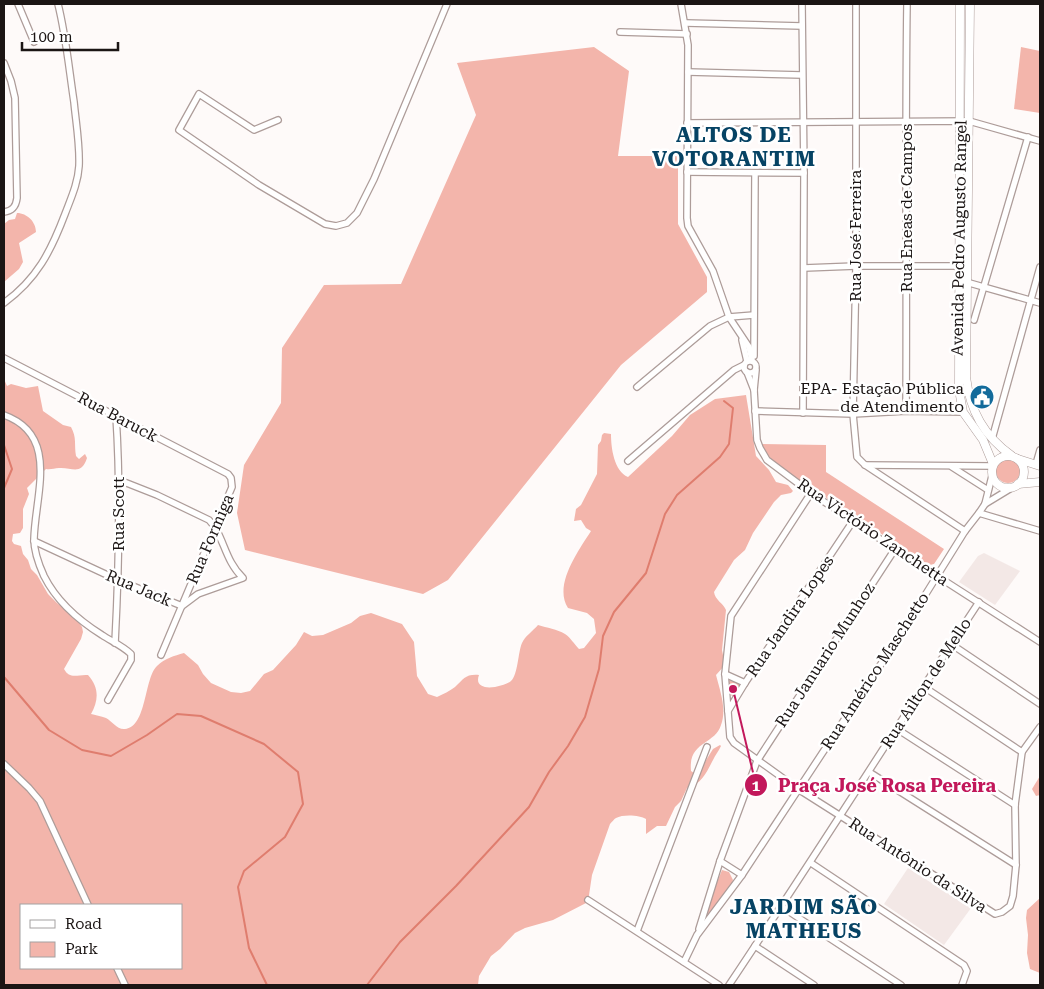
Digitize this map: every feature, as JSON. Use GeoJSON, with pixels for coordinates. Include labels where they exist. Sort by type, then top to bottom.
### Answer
{"type":"FeatureCollection","features":[{"type":"Feature","properties":{"kind":"street"},"geometry":{"type":"LineString","coordinates":[[18,4],[34,42]]}},
{"type":"Feature","properties":{"kind":"street"},"geometry":{"type":"LineString","coordinates":[[4,303],[16,294],[33,276],[52,247],[75,187],[79,168],[79,148],[66,39],[58,4]]}},
{"type":"Feature","properties":{"kind":"street"},"geometry":{"type":"LineString","coordinates":[[278,120],[254,130],[199,94],[179,130],[259,185],[325,224],[336,226],[347,223],[357,213],[374,179],[447,4]]}},
{"type":"Feature","properties":{"kind":"street"},"geometry":{"type":"LineString","coordinates":[[681,4],[686,23],[688,72],[686,218],[688,226],[708,259],[729,317],[749,347],[748,365],[754,390]]}},
{"type":"Feature","properties":{"kind":"street"},"geometry":{"type":"LineString","coordinates":[[802,4],[804,413]]}},
{"type":"Feature","properties":{"kind":"street","name":"Rua José Ferreira"},"geometry":{"type":"LineString","coordinates":[[856,4],[856,266],[853,414],[857,457],[865,465]]}},
{"type":"Feature","properties":{"kind":"street","name":"Rua Eneas de Campos"},"geometry":{"type":"LineString","coordinates":[[906,412],[907,266],[905,121],[907,4]]}},
{"type":"Feature","properties":{"kind":"street","name":"Avenida Pedro Augusto Rangel"},"geometry":{"type":"LineString","coordinates":[[960,4],[965,120],[966,377],[968,394],[973,410],[983,427],[1000,448],[1014,457],[1038,465]]}},
{"type":"Feature","properties":{"kind":"street","name":"Avenida Pedro Augusto Rangel"},"geometry":{"type":"LineString","coordinates":[[970,4],[959,266],[958,370],[963,412],[982,440],[993,465]]}},
{"type":"Feature","properties":{"kind":"street"},"geometry":{"type":"LineString","coordinates":[[686,23],[802,26]]}},
{"type":"Feature","properties":{"kind":"street"},"geometry":{"type":"LineString","coordinates":[[620,32],[687,34]]}},
{"type":"Feature","properties":{"kind":"street"},"geometry":{"type":"LineString","coordinates":[[4,63],[15,98],[18,198],[12,210],[4,212]]}},
{"type":"Feature","properties":{"kind":"street"},"geometry":{"type":"LineString","coordinates":[[688,72],[802,75]]}},
{"type":"Feature","properties":{"kind":"street"},"geometry":{"type":"LineString","coordinates":[[687,123],[965,120],[1040,141]]}},
{"type":"Feature","properties":{"kind":"street"},"geometry":{"type":"LineString","coordinates":[[974,320],[1028,137]]}},
{"type":"Feature","properties":{"kind":"street"},"geometry":{"type":"LineString","coordinates":[[687,172],[804,173]]}},
{"type":"Feature","properties":{"kind":"street"},"geometry":{"type":"LineString","coordinates":[[755,173],[754,315],[748,365],[752,373],[756,370]]}},
{"type":"Feature","properties":{"kind":"street"},"geometry":{"type":"LineString","coordinates":[[804,268],[959,266]]}},
{"type":"Feature","properties":{"kind":"street"},"geometry":{"type":"LineString","coordinates":[[992,439],[1040,267]]}},
{"type":"Feature","properties":{"kind":"street"},"geometry":{"type":"LineString","coordinates":[[966,282],[1040,302]]}},
{"type":"Feature","properties":{"kind":"street"},"geometry":{"type":"LineString","coordinates":[[637,388],[710,326],[729,317],[754,315]]}},
{"type":"Feature","properties":{"kind":"street","name":"Rua Baruck"},"geometry":{"type":"LineString","coordinates":[[4,358],[228,474],[231,478]]}},
{"type":"Feature","properties":{"kind":"street"},"geometry":{"type":"LineString","coordinates":[[628,461],[729,375],[748,365],[756,365],[754,390]]}},
{"type":"Feature","properties":{"kind":"street","name":"Rua Victório Zanchetta"},"geometry":{"type":"LineString","coordinates":[[754,390],[757,440],[768,460],[853,522],[1040,642]]}},
{"type":"Feature","properties":{"kind":"street"},"geometry":{"type":"LineString","coordinates":[[755,411],[853,414],[963,412]]}},
{"type":"Feature","properties":{"kind":"street"},"geometry":{"type":"LineString","coordinates":[[4,415],[13,418],[28,430],[35,440],[39,451],[41,468],[40,490],[34,541],[43,574],[58,599],[87,625],[129,652],[131,660],[108,700]]}},
{"type":"Feature","properties":{"kind":"street","name":"Rua Scott"},"geometry":{"type":"LineString","coordinates":[[115,643],[119,480],[116,416]]}},
{"type":"Feature","properties":{"kind":"street"},"geometry":{"type":"LineString","coordinates":[[1038,465],[1040,450]]}},
{"type":"Feature","properties":{"kind":"street"},"geometry":{"type":"LineString","coordinates":[[865,465],[952,467],[993,465],[1003,456],[1014,457],[1020,462],[1024,471],[1021,480],[1016,486]]}},
{"type":"Feature","properties":{"kind":"street"},"geometry":{"type":"LineString","coordinates":[[865,465],[965,531]]}},
{"type":"Feature","properties":{"kind":"street"},"geometry":{"type":"LineString","coordinates":[[993,465],[992,476],[998,485],[1003,487],[1040,482]]}},
{"type":"Feature","properties":{"kind":"street"},"geometry":{"type":"LineString","coordinates":[[952,467],[988,490]]}},
{"type":"Feature","properties":{"kind":"street","name":"Rua Américo Maschetto"},"geometry":{"type":"LineString","coordinates":[[697,935],[742,875],[904,629],[965,531],[979,514],[985,504],[992,476]]}},
{"type":"Feature","properties":{"kind":"street","name":"Rua Formiga"},"geometry":{"type":"LineString","coordinates":[[161,654],[232,487],[231,478]]}},
{"type":"Feature","properties":{"kind":"street"},"geometry":{"type":"LineString","coordinates":[[119,480],[202,516],[209,520],[215,528]]}},
{"type":"Feature","properties":{"kind":"street","name":"Rua Américo Maschetto"},"geometry":{"type":"LineString","coordinates":[[985,504],[1016,486]]}},
{"type":"Feature","properties":{"kind":"street"},"geometry":{"type":"LineString","coordinates":[[727,712],[725,674],[731,616],[811,493]]}},
{"type":"Feature","properties":{"kind":"street"},"geometry":{"type":"LineString","coordinates":[[979,514],[1040,531]]}},
{"type":"Feature","properties":{"kind":"street","name":"Rua Jandira Lopes"},"geometry":{"type":"LineString","coordinates":[[727,712],[853,522]]}},
{"type":"Feature","properties":{"kind":"street","name":"Rua Jack"},"geometry":{"type":"LineString","coordinates":[[34,541],[118,580],[182,606],[198,594],[243,578],[231,564],[215,528]]}},
{"type":"Feature","properties":{"kind":"street","name":"Rua Januario Munhoz"},"geometry":{"type":"LineString","coordinates":[[697,935],[720,861],[756,761],[894,549]]}},
{"type":"Feature","properties":{"kind":"street","name":"Rua Ailton de Mello"},"geometry":{"type":"LineString","coordinates":[[728,985],[811,863],[840,815],[870,772],[979,602]]}},
{"type":"Feature","properties":{"kind":"street"},"geometry":{"type":"LineString","coordinates":[[951,644],[1040,704]]}},
{"type":"Feature","properties":{"kind":"street"},"geometry":{"type":"LineString","coordinates":[[725,674],[745,683]]}},
{"type":"Feature","properties":{"kind":"street"},"geometry":{"type":"LineString","coordinates":[[924,687],[1022,752]]}},
{"type":"Feature","properties":{"kind":"street","name":"Rua Antônio da Silva"},"geometry":{"type":"LineString","coordinates":[[727,712],[730,737],[734,744],[756,761],[995,914],[1002,912],[1010,906],[1013,896],[1016,865]]}},
{"type":"Feature","properties":{"kind":"street"},"geometry":{"type":"LineString","coordinates":[[1016,865],[1015,805],[1022,752],[1040,727]]}},
{"type":"Feature","properties":{"kind":"street"},"geometry":{"type":"LineString","coordinates":[[897,729],[1015,805]]}},
{"type":"Feature","properties":{"kind":"street"},"geometry":{"type":"LineString","coordinates":[[637,931],[707,747]]}},
{"type":"Feature","properties":{"kind":"street"},"geometry":{"type":"LineString","coordinates":[[4,764],[40,801],[88,904]]}},
{"type":"Feature","properties":{"kind":"street"},"geometry":{"type":"LineString","coordinates":[[870,772],[1016,865]]}},
{"type":"Feature","properties":{"kind":"street"},"geometry":{"type":"LineString","coordinates":[[720,861],[742,875]]}},
{"type":"Feature","properties":{"kind":"street"},"geometry":{"type":"LineString","coordinates":[[811,863],[958,961],[967,971],[962,985]]}},
{"type":"Feature","properties":{"kind":"street"},"geometry":{"type":"LineString","coordinates":[[588,900],[719,985]]}},
{"type":"Feature","properties":{"kind":"street"},"geometry":{"type":"LineString","coordinates":[[782,907],[901,985]]}},
{"type":"Feature","properties":{"kind":"street"},"geometry":{"type":"LineString","coordinates":[[684,962],[697,935]]}},
{"type":"Feature","properties":{"kind":"street"},"geometry":{"type":"LineString","coordinates":[[755,946],[814,985]]}},
{"type":"Feature","properties":{"kind":"street"},"geometry":{"type":"LineString","coordinates":[[117,969],[125,985]]}},
{"type":"Feature","properties":{"kind":"shaded area"},"geometry":{"type":"Polygon","coordinates":[[[984,553],[1020,571],[995,605],[959,582],[978,556],[984,553]]]}},
{"type":"Feature","properties":{"kind":"shaded area"},"geometry":{"type":"Polygon","coordinates":[[[908,868],[971,908],[944,945],[884,904],[908,868]]]}},
{"type":"Feature","properties":{"kind":"green space"},"geometry":{"type":"Polygon","coordinates":[[[594,47],[629,71],[618,156],[678,156],[678,224],[707,277],[707,292],[621,365],[448,580],[423,594],[245,550],[237,513],[244,465],[281,403],[282,348],[324,285],[401,284],[476,115],[457,63],[594,47]]]}},
{"type":"Feature","properties":{"kind":"green space"},"geometry":{"type":"Polygon","coordinates":[[[1021,47],[1040,51],[1040,113],[1014,109],[1021,47]]]}},
{"type":"Feature","properties":{"kind":"green space"},"geometry":{"type":"Polygon","coordinates":[[[17,213],[21,213],[30,219],[36,228],[36,232],[19,243],[23,262],[19,269],[4,282],[4,224],[9,220],[15,219],[17,213]]]}},
{"type":"Feature","properties":{"kind":"green space"},"geometry":{"type":"Polygon","coordinates":[[[4,379],[7,386],[11,384],[26,388],[38,386],[43,411],[63,425],[71,427],[75,438],[76,456],[79,459],[85,454],[87,458],[85,464],[79,469],[46,469],[27,488],[29,494],[23,509],[23,528],[20,533],[13,534],[12,541],[14,544],[21,546],[31,569],[37,575],[48,594],[74,616],[82,627],[81,639],[64,669],[74,676],[88,675],[94,684],[97,694],[91,714],[106,718],[122,729],[132,726],[137,720],[153,672],[166,659],[184,653],[198,665],[211,683],[231,692],[241,693],[250,691],[264,674],[273,670],[296,645],[304,632],[312,636],[323,635],[351,623],[360,616],[371,613],[402,624],[414,642],[417,676],[428,694],[437,697],[451,690],[471,675],[479,675],[478,681],[484,687],[496,687],[511,681],[515,674],[522,643],[538,625],[562,632],[579,649],[584,648],[596,633],[594,619],[587,613],[568,608],[564,599],[564,589],[569,568],[591,531],[586,528],[581,520],[574,521],[576,509],[581,505],[597,474],[598,445],[602,435],[604,433],[611,434],[616,464],[619,470],[628,477],[672,436],[690,415],[715,399],[746,395],[756,456],[769,470],[776,482],[788,485],[793,491],[781,495],[774,502],[753,533],[745,550],[734,560],[714,592],[726,610],[722,650],[725,665],[716,675],[722,700],[723,719],[718,731],[694,754],[691,761],[691,771],[698,773],[713,749],[721,746],[703,777],[696,784],[687,788],[666,826],[657,826],[646,834],[646,819],[631,816],[615,818],[610,824],[592,875],[588,902],[553,920],[515,933],[491,956],[479,976],[478,985],[4,985],[4,379]]]}},
{"type":"Feature","properties":{"kind":"green space"},"geometry":{"type":"Polygon","coordinates":[[[762,444],[826,445],[826,472],[944,549],[934,564],[930,565],[924,562],[775,463],[762,444]]]}},
{"type":"Feature","properties":{"kind":"green space"},"geometry":{"type":"Polygon","coordinates":[[[1008,459],[1017,462],[1020,471],[1017,480],[1008,483],[999,480],[996,471],[999,462],[1008,459]]]}},
{"type":"Feature","properties":{"kind":"green space"},"geometry":{"type":"Polygon","coordinates":[[[728,680],[740,684],[733,696],[728,694],[728,680]]]}},
{"type":"Feature","properties":{"kind":"green space"},"geometry":{"type":"Polygon","coordinates":[[[1040,776],[1040,795],[1036,796],[1032,789],[1040,776]]]}},
{"type":"Feature","properties":{"kind":"green space"},"geometry":{"type":"Polygon","coordinates":[[[722,870],[729,872],[733,880],[705,922],[703,917],[722,870]]]}},
{"type":"Feature","properties":{"kind":"green space"},"geometry":{"type":"Polygon","coordinates":[[[1040,898],[1040,973],[1030,969],[1027,953],[1028,935],[1026,918],[1027,910],[1040,898]]]}},
{"type":"Feature","properties":{"kind":"waterway"},"geometry":{"type":"LineString","coordinates":[[367,985],[400,942],[456,886],[529,807],[549,772],[568,746],[585,717],[599,669],[603,636],[614,612],[646,573],[665,514],[677,495],[720,457],[729,444],[733,408],[724,401]]}},
{"type":"Feature","properties":{"kind":"waterway"},"geometry":{"type":"LineString","coordinates":[[4,445],[12,469],[4,488]]}},
{"type":"Feature","properties":{"kind":"waterway"},"geometry":{"type":"LineString","coordinates":[[4,677],[49,730],[82,750],[111,756],[147,735],[177,714],[201,716],[264,744],[298,772],[303,804],[285,837],[244,871],[238,887],[249,948],[267,985]]}},
{"type":"Feature","properties":{"kind":"place","name":"EPA- Estação Pública de Atendimento"},"geometry":{"type":"Point","coordinates":[982,397]}},
{"type":"Feature","properties":{"kind":"place","name":"Praça José Rosa Pereira"},"geometry":{"type":"Point","coordinates":[733,689]}},
{"type":"Feature","properties":{"kind":"district","name":"ALTOS DE VOTORANTIM"},"geometry":{"type":"Point","coordinates":[734,147]}},
{"type":"Feature","properties":{"kind":"district","name":"JARDIM SÃO MATHEUS"},"geometry":{"type":"Point","coordinates":[804,919]}}]}
